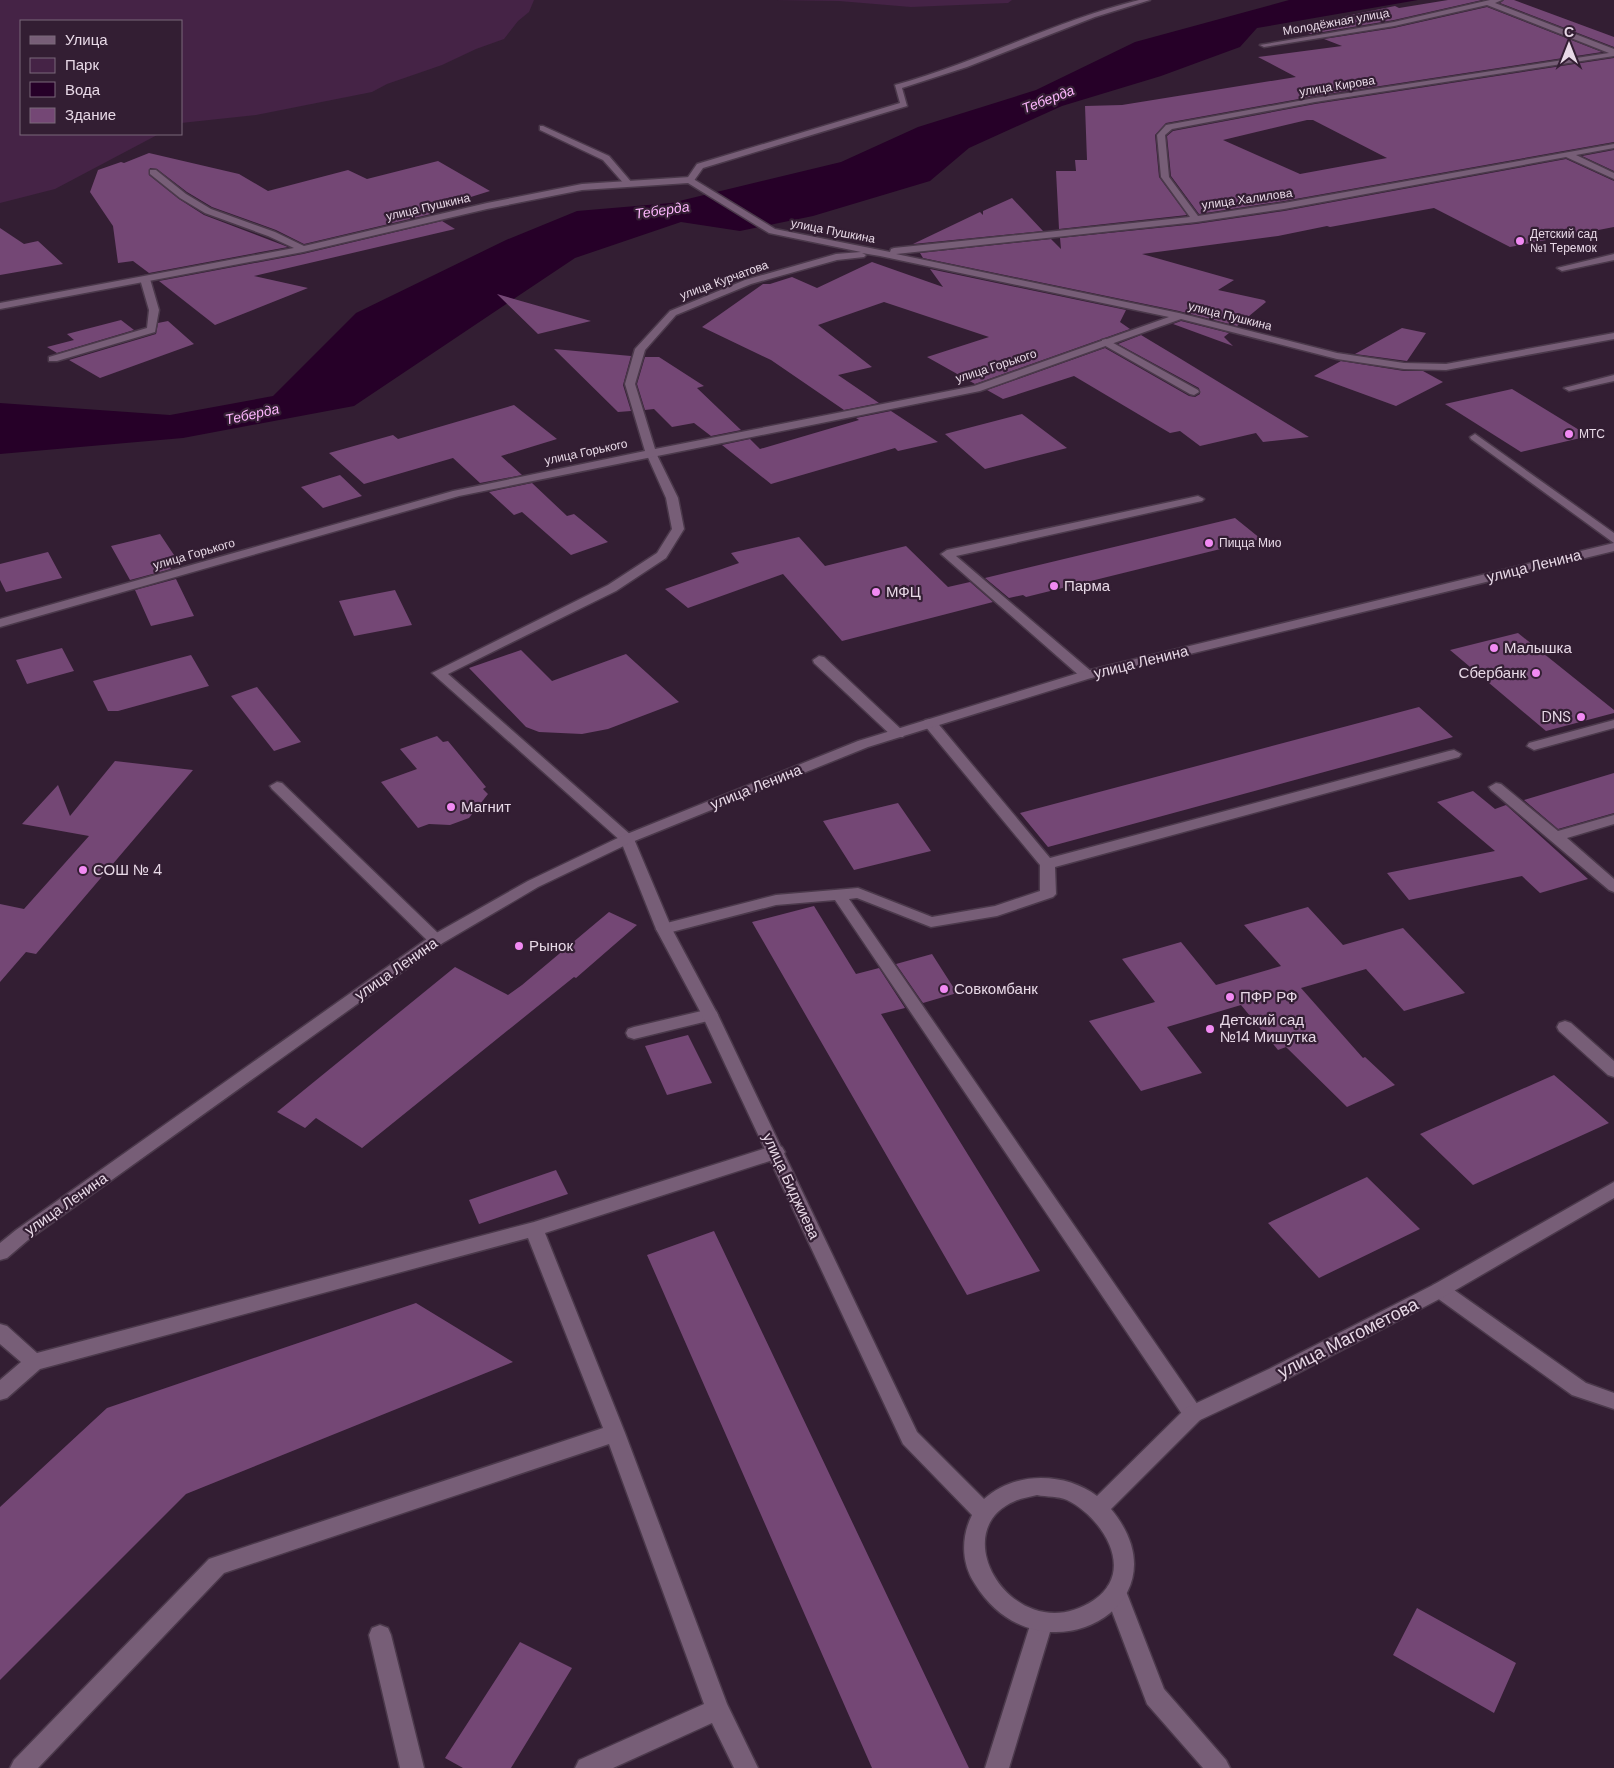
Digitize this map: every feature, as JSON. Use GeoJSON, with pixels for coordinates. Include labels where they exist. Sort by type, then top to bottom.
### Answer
{"type":"FeatureCollection","features":[{"type":"Feature","properties":{"kind":"street"},"geometry":{"type":"LineString","coordinates":[[690,180],[700,166],[904,104],[898,87],[942,74],[1044,34],[1129,4],[1147,0]]}},
{"type":"Feature","properties":{"kind":"street","name":"Молодёжная улица"},"geometry":{"type":"LineString","coordinates":[[1264,45],[1394,24],[1499,0]]}},
{"type":"Feature","properties":{"kind":"street"},"geometry":{"type":"LineString","coordinates":[[1489,3],[1614,53]]}},
{"type":"Feature","properties":{"kind":"street","name":"улица Кирова"},"geometry":{"type":"LineString","coordinates":[[1196,219],[1164,178],[1161,135],[1168,126],[1315,100],[1614,53]]}},
{"type":"Feature","properties":{"kind":"street"},"geometry":{"type":"LineString","coordinates":[[543,128],[606,158],[629,184]]}},
{"type":"Feature","properties":{"kind":"street","name":"улица Халилова"},"geometry":{"type":"LineString","coordinates":[[880,253],[1196,219],[1284,206],[1614,146]]}},
{"type":"Feature","properties":{"kind":"street"},"geometry":{"type":"LineString","coordinates":[[1568,155],[1614,176]]}},
{"type":"Feature","properties":{"kind":"street"},"geometry":{"type":"LineString","coordinates":[[153,172],[194,204],[216,215],[279,235],[303,249]]}},
{"type":"Feature","properties":{"kind":"street","name":"улица Пушкина"},"geometry":{"type":"LineString","coordinates":[[0,306],[303,249],[573,189],[690,180],[772,231],[812,242],[880,253],[1179,316],[1337,356],[1404,366],[1446,367],[1614,336]]}},
{"type":"Feature","properties":{"kind":"street","name":"улица Курчатова"},"geometry":{"type":"LineString","coordinates":[[627,839],[439,672],[612,588],[662,555],[678,529],[672,498],[651,452],[630,384],[640,349],[673,313],[748,282],[836,257],[880,253]]}},
{"type":"Feature","properties":{"kind":"street"},"geometry":{"type":"LineString","coordinates":[[1562,268],[1614,257]]}},
{"type":"Feature","properties":{"kind":"street"},"geometry":{"type":"LineString","coordinates":[[53,359],[152,330],[154,310],[145,279]]}},
{"type":"Feature","properties":{"kind":"street","name":"улица Горького"},"geometry":{"type":"LineString","coordinates":[[0,623],[457,493],[651,452],[976,389],[1179,316]]}},
{"type":"Feature","properties":{"kind":"street"},"geometry":{"type":"LineString","coordinates":[[1106,342],[1194,392]]}},
{"type":"Feature","properties":{"kind":"street"},"geometry":{"type":"LineString","coordinates":[[1569,388],[1614,378]]}},
{"type":"Feature","properties":{"kind":"street"},"geometry":{"type":"LineString","coordinates":[[1475,437],[1614,539]]}},
{"type":"Feature","properties":{"kind":"street"},"geometry":{"type":"LineString","coordinates":[[1087,675],[947,554],[1198,499]]}},
{"type":"Feature","properties":{"kind":"street","name":"улица Ленина"},"geometry":{"type":"LineString","coordinates":[[0,1253],[22,1234],[436,940],[533,884],[627,839],[863,744],[1087,675],[1614,547]]}},
{"type":"Feature","properties":{"kind":"street"},"geometry":{"type":"LineString","coordinates":[[820,660],[898,734]]}},
{"type":"Feature","properties":{"kind":"street"},"geometry":{"type":"LineString","coordinates":[[664,929],[776,900],[858,893],[931,922],[997,911],[1048,894],[1047,864],[930,723]]}},
{"type":"Feature","properties":{"kind":"street"},"geometry":{"type":"LineString","coordinates":[[1534,746],[1614,724]]}},
{"type":"Feature","properties":{"kind":"street"},"geometry":{"type":"LineString","coordinates":[[1047,864],[1454,754]]}},
{"type":"Feature","properties":{"kind":"street"},"geometry":{"type":"LineString","coordinates":[[277,786],[436,940]]}},
{"type":"Feature","properties":{"kind":"street"},"geometry":{"type":"LineString","coordinates":[[1496,787],[1614,888]]}},
{"type":"Feature","properties":{"kind":"street"},"geometry":{"type":"LineString","coordinates":[[1556,837],[1614,819]]}},
{"type":"Feature","properties":{"kind":"street","name":"улица Биджиева"},"geometry":{"type":"LineString","coordinates":[[627,839],[664,929],[710,1015],[910,1438],[984,1513]]}},
{"type":"Feature","properties":{"kind":"street"},"geometry":{"type":"LineString","coordinates":[[839,895],[1193,1414]]}},
{"type":"Feature","properties":{"kind":"street"},"geometry":{"type":"LineString","coordinates":[[634,1033],[710,1015]]}},
{"type":"Feature","properties":{"kind":"street"},"geometry":{"type":"LineString","coordinates":[[1565,1027],[1614,1071]]}},
{"type":"Feature","properties":{"kind":"street"},"geometry":{"type":"LineString","coordinates":[[0,1392],[34,1362],[534,1229],[776,1152]]}},
{"type":"Feature","properties":{"kind":"street","name":"улица Магометова"},"geometry":{"type":"LineString","coordinates":[[1099,1508],[1193,1414],[1276,1375],[1440,1290],[1614,1189]]}},
{"type":"Feature","properties":{"kind":"street"},"geometry":{"type":"LineString","coordinates":[[534,1229],[614,1433],[717,1709],[746,1768]]}},
{"type":"Feature","properties":{"kind":"street"},"geometry":{"type":"LineString","coordinates":[[1440,1290],[1579,1389],[1614,1402]]}},
{"type":"Feature","properties":{"kind":"street"},"geometry":{"type":"LineString","coordinates":[[0,1332],[34,1362]]}},
{"type":"Feature","properties":{"kind":"street"},"geometry":{"type":"LineString","coordinates":[[22,1768],[217,1566],[614,1433]]}},
{"type":"Feature","properties":{"kind":"street"},"geometry":{"type":"LineString","coordinates":[[1037,1486],[1070,1491],[1099,1508],[1114,1527],[1123,1548],[1124,1571],[1116,1592],[1103,1607],[1084,1618],[1064,1623],[1042,1622],[1016,1614],[996,1598],[981,1578],[974,1556],[975,1534],[984,1513],[1007,1495],[1037,1486]]}},
{"type":"Feature","properties":{"kind":"street"},"geometry":{"type":"LineString","coordinates":[[1116,1592],[1155,1696],[1218,1768]]}},
{"type":"Feature","properties":{"kind":"street"},"geometry":{"type":"LineString","coordinates":[[997,1768],[1042,1622]]}},
{"type":"Feature","properties":{"kind":"street"},"geometry":{"type":"LineString","coordinates":[[380,1635],[412,1768]]}},
{"type":"Feature","properties":{"kind":"street"},"geometry":{"type":"LineString","coordinates":[[587,1768],[717,1709]]}},
{"type":"Feature","properties":{"kind":"green space"},"geometry":{"type":"Polygon","coordinates":[[[0,0],[534,0],[529,12],[518,21],[504,39],[476,49],[442,65],[387,84],[372,92],[256,115],[182,123],[182,20],[20,20],[20,135],[157,135],[55,189],[0,203],[0,0]]]}},
{"type":"Feature","properties":{"kind":"green space"},"geometry":{"type":"Polygon","coordinates":[[[776,0],[1012,0],[1008,3],[911,7],[839,1],[776,0]]]}},
{"type":"Feature","properties":{"kind":"water","name":"Теберда"},"geometry":{"type":"Polygon","coordinates":[[[1289,0],[1418,0],[1257,28],[1240,47],[1161,76],[1062,106],[969,148],[930,181],[813,216],[740,231],[681,222],[575,258],[354,406],[183,438],[0,454],[0,403],[170,415],[273,396],[356,313],[506,240],[577,211],[671,203],[841,162],[918,127],[1036,90],[1135,42],[1289,0]]]}},
{"type":"Feature","properties":{"kind":"building"},"geometry":{"type":"Polygon","coordinates":[[[1448,0],[1482,0],[1394,20],[1311,34],[1292,27],[1395,6],[1399,8],[1448,0]]]}},
{"type":"Feature","properties":{"kind":"building"},"geometry":{"type":"Polygon","coordinates":[[[1504,0],[1514,0],[1614,37],[1614,47],[1500,3],[1504,0]]]}},
{"type":"Feature","properties":{"kind":"building"},"geometry":{"type":"Polygon","coordinates":[[[1487,7],[1602,52],[1315,96],[1166,123],[1155,135],[1159,177],[1187,215],[1059,229],[1056,171],[1076,171],[1075,160],[1087,160],[1085,106],[1122,105],[1296,77],[1258,57],[1342,46],[1324,39],[1394,28],[1487,7]]]}},
{"type":"Feature","properties":{"kind":"building"},"geometry":{"type":"Polygon","coordinates":[[[1614,58],[1614,142],[1284,201],[1199,214],[1171,176],[1167,136],[1173,131],[1315,104],[1614,58]],[[1313,120],[1223,140],[1300,174],[1387,158],[1313,120]]]}},
{"type":"Feature","properties":{"kind":"building"},"geometry":{"type":"Polygon","coordinates":[[[1614,150],[1614,171],[1582,156],[1614,150]]]}},
{"type":"Feature","properties":{"kind":"building"},"geometry":{"type":"Polygon","coordinates":[[[149,153],[239,174],[268,191],[348,170],[367,179],[438,161],[490,191],[426,211],[431,214],[304,244],[276,230],[212,207],[187,192],[157,169],[150,168],[149,175],[179,199],[204,215],[288,247],[149,273],[133,261],[118,263],[113,226],[90,192],[98,170],[121,162],[124,163],[149,153]]]}},
{"type":"Feature","properties":{"kind":"building"},"geometry":{"type":"Polygon","coordinates":[[[1566,159],[1614,181],[1614,227],[1510,247],[1434,208],[1278,236],[1142,254],[1234,280],[1218,290],[1266,302],[1237,326],[1179,311],[923,258],[920,253],[1051,239],[1061,249],[1060,238],[1196,224],[1284,211],[1566,159]]]}},
{"type":"Feature","properties":{"kind":"building"},"geometry":{"type":"Polygon","coordinates":[[[1012,198],[1043,231],[913,244],[980,212],[983,215],[983,211],[1012,198]]]}},
{"type":"Feature","properties":{"kind":"building"},"geometry":{"type":"Polygon","coordinates":[[[442,221],[455,229],[254,276],[308,288],[215,325],[159,281],[303,254],[442,221]]]}},
{"type":"Feature","properties":{"kind":"building"},"geometry":{"type":"Polygon","coordinates":[[[0,228],[24,244],[38,241],[63,264],[0,275],[0,228]]]}},
{"type":"Feature","properties":{"kind":"building"},"geometry":{"type":"Polygon","coordinates":[[[872,262],[943,287],[930,269],[1126,310],[1120,322],[1130,329],[975,384],[927,357],[989,337],[884,302],[818,325],[872,367],[838,375],[879,403],[844,410],[771,360],[702,327],[763,284],[770,284],[792,277],[817,288],[872,262]]]}},
{"type":"Feature","properties":{"kind":"building"},"geometry":{"type":"Polygon","coordinates":[[[497,294],[591,321],[538,334],[497,294]]]}},
{"type":"Feature","properties":{"kind":"building"},"geometry":{"type":"Polygon","coordinates":[[[121,320],[134,330],[57,353],[47,347],[74,340],[67,334],[121,320]]]}},
{"type":"Feature","properties":{"kind":"building"},"geometry":{"type":"Polygon","coordinates":[[[168,321],[194,344],[100,378],[69,360],[156,334],[158,323],[168,321]]]}},
{"type":"Feature","properties":{"kind":"building"},"geometry":{"type":"Polygon","coordinates":[[[1181,321],[1229,333],[1224,337],[1233,346],[1173,324],[1181,321]]]}},
{"type":"Feature","properties":{"kind":"building"},"geometry":{"type":"Polygon","coordinates":[[[1402,328],[1426,333],[1407,361],[1355,354],[1402,328]]]}},
{"type":"Feature","properties":{"kind":"building"},"geometry":{"type":"Polygon","coordinates":[[[1141,335],[1309,437],[1263,442],[1256,433],[1200,446],[1180,431],[1170,433],[1074,376],[1003,399],[987,390],[1105,348],[1189,396],[1195,397],[1200,394],[1199,388],[1118,344],[1141,335]]]}},
{"type":"Feature","properties":{"kind":"building"},"geometry":{"type":"Polygon","coordinates":[[[554,349],[631,356],[623,385],[631,411],[618,412],[554,349]]]}},
{"type":"Feature","properties":{"kind":"building"},"geometry":{"type":"Polygon","coordinates":[[[645,357],[659,357],[704,386],[697,388],[741,430],[711,436],[694,423],[672,427],[654,409],[645,410],[637,384],[645,357]]]}},
{"type":"Feature","properties":{"kind":"building"},"geometry":{"type":"Polygon","coordinates":[[[1341,361],[1404,371],[1423,371],[1443,382],[1396,406],[1314,376],[1341,361]]]}},
{"type":"Feature","properties":{"kind":"building"},"geometry":{"type":"Polygon","coordinates":[[[1512,389],[1589,436],[1521,452],[1445,404],[1512,389]]]}},
{"type":"Feature","properties":{"kind":"building"},"geometry":{"type":"Polygon","coordinates":[[[514,405],[557,439],[501,456],[522,475],[480,483],[453,458],[364,484],[329,453],[393,435],[398,439],[514,405]]]}},
{"type":"Feature","properties":{"kind":"building"},"geometry":{"type":"Polygon","coordinates":[[[891,411],[938,442],[898,451],[895,448],[771,484],[722,445],[750,439],[760,449],[859,420],[856,418],[891,411]]]}},
{"type":"Feature","properties":{"kind":"building"},"geometry":{"type":"Polygon","coordinates":[[[1022,414],[1067,448],[985,469],[945,434],[1022,414]]]}},
{"type":"Feature","properties":{"kind":"building"},"geometry":{"type":"Polygon","coordinates":[[[340,475],[362,496],[323,508],[301,487],[340,475]]]}},
{"type":"Feature","properties":{"kind":"building"},"geometry":{"type":"Polygon","coordinates":[[[532,483],[567,516],[574,514],[608,542],[571,555],[522,512],[514,515],[489,492],[532,483]]]}},
{"type":"Feature","properties":{"kind":"building"},"geometry":{"type":"Polygon","coordinates":[[[1235,518],[1261,539],[1026,597],[1023,595],[1009,598],[985,578],[1235,518]]]}},
{"type":"Feature","properties":{"kind":"building"},"geometry":{"type":"Polygon","coordinates":[[[160,534],[176,558],[167,561],[171,569],[130,580],[111,546],[160,534]]]}},
{"type":"Feature","properties":{"kind":"building","name":"МФЦ"},"geometry":{"type":"Polygon","coordinates":[[[799,537],[825,566],[906,546],[948,587],[970,582],[993,602],[842,641],[783,574],[688,608],[665,589],[739,563],[731,553],[799,537]]]}},
{"type":"Feature","properties":{"kind":"building"},"geometry":{"type":"Polygon","coordinates":[[[48,552],[62,578],[6,592],[0,580],[0,564],[48,552]]]}},
{"type":"Feature","properties":{"kind":"building"},"geometry":{"type":"Polygon","coordinates":[[[176,579],[194,616],[151,626],[135,590],[176,579]]]}},
{"type":"Feature","properties":{"kind":"building"},"geometry":{"type":"Polygon","coordinates":[[[395,590],[412,625],[354,636],[339,601],[395,590]]]}},
{"type":"Feature","properties":{"kind":"building"},"geometry":{"type":"Polygon","coordinates":[[[1518,633],[1614,710],[1614,713],[1546,731],[1450,650],[1518,633]]]}},
{"type":"Feature","properties":{"kind":"building"},"geometry":{"type":"Polygon","coordinates":[[[62,648],[74,671],[27,684],[16,660],[62,648]]]}},
{"type":"Feature","properties":{"kind":"building"},"geometry":{"type":"Polygon","coordinates":[[[521,650],[552,681],[626,654],[679,702],[608,729],[582,734],[539,732],[526,727],[469,668],[521,650]]]}},
{"type":"Feature","properties":{"kind":"building"},"geometry":{"type":"Polygon","coordinates":[[[191,655],[209,686],[118,711],[108,711],[93,681],[191,655]]]}},
{"type":"Feature","properties":{"kind":"building"},"geometry":{"type":"Polygon","coordinates":[[[257,687],[301,742],[274,751],[231,696],[257,687]]]}},
{"type":"Feature","properties":{"kind":"building"},"geometry":{"type":"Polygon","coordinates":[[[1419,707],[1453,737],[1048,847],[1020,813],[1419,707]]]}},
{"type":"Feature","properties":{"kind":"building"},"geometry":{"type":"Polygon","coordinates":[[[437,736],[443,742],[448,741],[486,787],[483,789],[488,794],[469,818],[450,825],[429,824],[418,828],[381,782],[417,769],[400,749],[437,736]]]}},
{"type":"Feature","properties":{"kind":"building","name":"СОШ № 4"},"geometry":{"type":"Polygon","coordinates":[[[115,761],[193,770],[36,954],[26,952],[0,982],[0,904],[24,909],[89,836],[22,824],[58,785],[70,816],[115,761]]]}},
{"type":"Feature","properties":{"kind":"building"},"geometry":{"type":"Polygon","coordinates":[[[1614,773],[1614,813],[1558,829],[1524,800],[1614,773]]]}},
{"type":"Feature","properties":{"kind":"building"},"geometry":{"type":"Polygon","coordinates":[[[1473,791],[1495,809],[1506,805],[1588,879],[1540,893],[1522,876],[1409,900],[1387,873],[1495,851],[1437,802],[1473,791]]]}},
{"type":"Feature","properties":{"kind":"building"},"geometry":{"type":"Polygon","coordinates":[[[898,803],[931,851],[854,870],[823,821],[898,803]]]}},
{"type":"Feature","properties":{"kind":"building"},"geometry":{"type":"Polygon","coordinates":[[[814,906],[856,974],[879,968],[905,1008],[881,1014],[1040,1271],[967,1295],[752,922],[814,906]]]}},
{"type":"Feature","properties":{"kind":"building","name":"ПФР РФ"},"geometry":{"type":"Polygon","coordinates":[[[1308,907],[1343,945],[1403,928],[1465,993],[1404,1011],[1366,969],[1301,988],[1363,1058],[1365,1057],[1395,1085],[1347,1107],[1286,1047],[1278,1050],[1241,1005],[1167,1027],[1202,1073],[1141,1091],[1089,1021],[1155,1002],[1122,959],[1181,942],[1216,985],[1281,966],[1244,925],[1308,907]]]}},
{"type":"Feature","properties":{"kind":"building"},"geometry":{"type":"Polygon","coordinates":[[[609,912],[637,925],[576,978],[574,977],[362,1148],[316,1118],[305,1128],[277,1112],[455,967],[508,995],[609,912]]]}},
{"type":"Feature","properties":{"kind":"building"},"geometry":{"type":"Polygon","coordinates":[[[932,954],[957,993],[923,1003],[896,964],[932,954]]]}},
{"type":"Feature","properties":{"kind":"building"},"geometry":{"type":"Polygon","coordinates":[[[688,1035],[712,1083],[667,1095],[645,1046],[688,1035]]]}},
{"type":"Feature","properties":{"kind":"building"},"geometry":{"type":"Polygon","coordinates":[[[1554,1075],[1609,1123],[1473,1185],[1420,1134],[1554,1075]]]}},
{"type":"Feature","properties":{"kind":"building"},"geometry":{"type":"Polygon","coordinates":[[[556,1170],[568,1194],[479,1224],[469,1200],[556,1170]]]}},
{"type":"Feature","properties":{"kind":"building"},"geometry":{"type":"Polygon","coordinates":[[[1367,1177],[1420,1229],[1319,1278],[1268,1223],[1367,1177]]]}},
{"type":"Feature","properties":{"kind":"building"},"geometry":{"type":"Polygon","coordinates":[[[714,1231],[969,1768],[872,1768],[647,1255],[714,1231]]]}},
{"type":"Feature","properties":{"kind":"building"},"geometry":{"type":"Polygon","coordinates":[[[416,1303],[513,1362],[186,1494],[0,1680],[0,1507],[107,1408],[416,1303]]]}},
{"type":"Feature","properties":{"kind":"building"},"geometry":{"type":"Polygon","coordinates":[[[1417,1608],[1516,1663],[1494,1713],[1393,1655],[1417,1608]]]}},
{"type":"Feature","properties":{"kind":"building"},"geometry":{"type":"Polygon","coordinates":[[[520,1642],[572,1668],[511,1768],[463,1768],[445,1758],[520,1642]]]}},
{"type":"Feature","properties":{"kind":"place","name":"Детский сад №1 Теремок"},"geometry":{"type":"Point","coordinates":[1520,241]}},
{"type":"Feature","properties":{"kind":"place","name":"МТС"},"geometry":{"type":"Point","coordinates":[1569,434]}},
{"type":"Feature","properties":{"kind":"place","name":"Пицца Мио"},"geometry":{"type":"Point","coordinates":[1209,543]}},
{"type":"Feature","properties":{"kind":"place","name":"Парма"},"geometry":{"type":"Point","coordinates":[1054,586]}},
{"type":"Feature","properties":{"kind":"place","name":"МФЦ"},"geometry":{"type":"Point","coordinates":[876,592]}},
{"type":"Feature","properties":{"kind":"place","name":"Малышка"},"geometry":{"type":"Point","coordinates":[1494,648]}},
{"type":"Feature","properties":{"kind":"place","name":"Сбербанк"},"geometry":{"type":"Point","coordinates":[1536,673]}},
{"type":"Feature","properties":{"kind":"place","name":"DNS"},"geometry":{"type":"Point","coordinates":[1581,717]}},
{"type":"Feature","properties":{"kind":"place","name":"Магнит"},"geometry":{"type":"Point","coordinates":[451,807]}},
{"type":"Feature","properties":{"kind":"place","name":"СОШ № 4"},"geometry":{"type":"Point","coordinates":[83,870]}},
{"type":"Feature","properties":{"kind":"place","name":"Рынок"},"geometry":{"type":"Point","coordinates":[519,946]}},
{"type":"Feature","properties":{"kind":"place","name":"Совкомбанк"},"geometry":{"type":"Point","coordinates":[944,989]}},
{"type":"Feature","properties":{"kind":"place","name":"ПФР РФ"},"geometry":{"type":"Point","coordinates":[1230,997]}},
{"type":"Feature","properties":{"kind":"place","name":"Детский сад №14 Мишутка"},"geometry":{"type":"Point","coordinates":[1210,1029]}}]}
